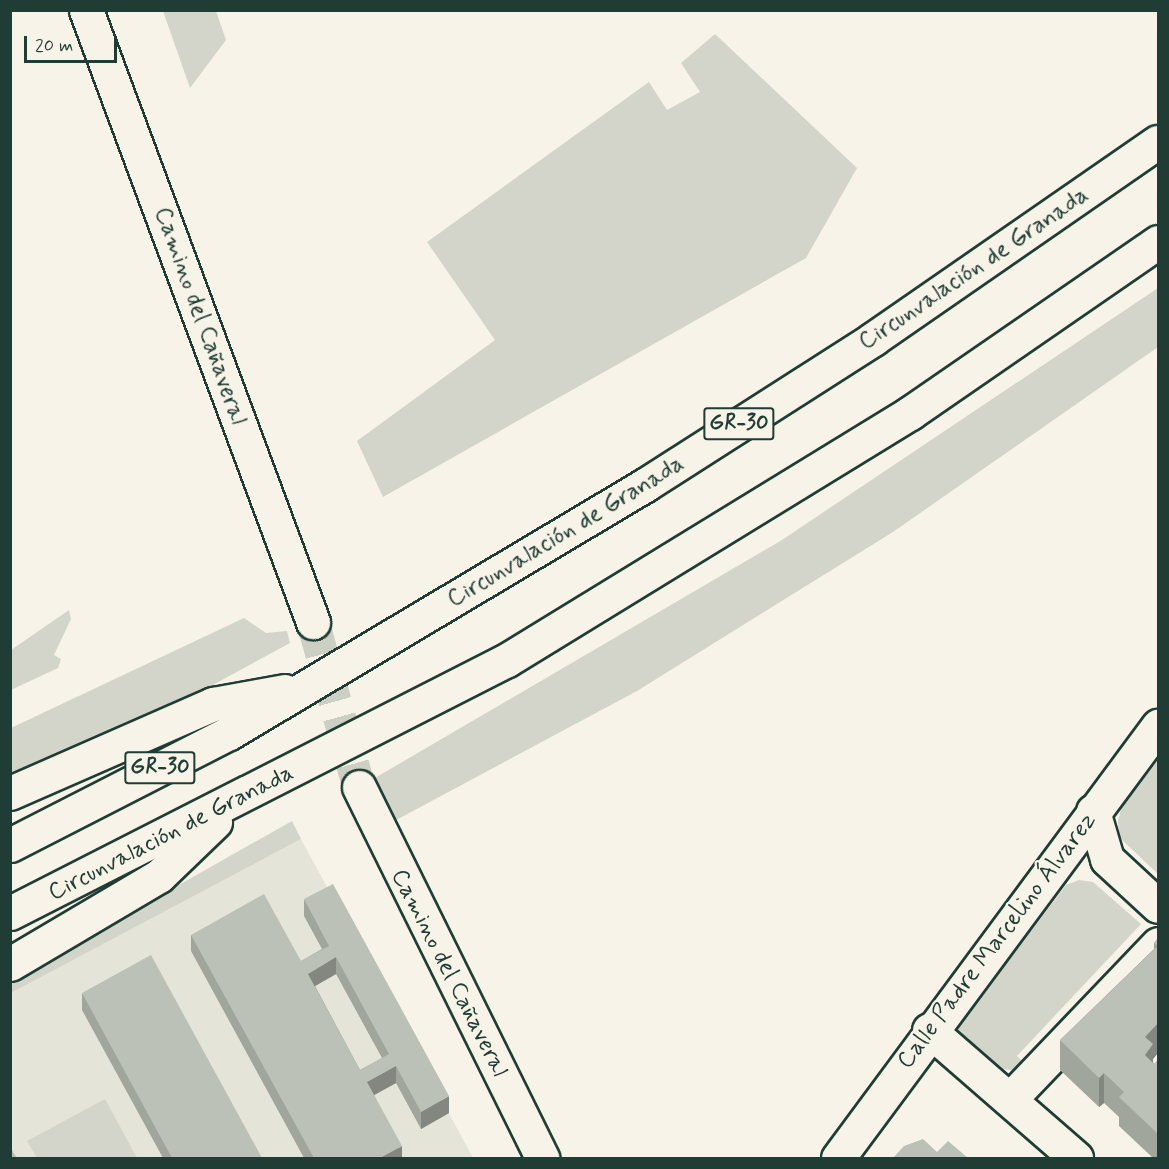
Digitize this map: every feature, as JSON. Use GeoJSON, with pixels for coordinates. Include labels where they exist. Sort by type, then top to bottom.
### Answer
{"type":"FeatureCollection","features":[{"type":"Feature","properties":{"kind":"main road","name":"Camino del Cañaveral"},"geometry":{"type":"LineString","coordinates":[[86,10],[313,622]]}},
{"type":"Feature","properties":{"kind":"main road","name":"Circunvalación de Granada"},"geometry":{"type":"LineString","coordinates":[[10,845],[308,688],[843,358],[1158,142]]}},
{"type":"Feature","properties":{"kind":"main road","name":"Circunvalación de Granada"},"geometry":{"type":"LineString","coordinates":[[10,913],[237,801],[507,660],[681,557],[910,413],[1158,242]]}},
{"type":"Feature","properties":{"kind":"main road"},"geometry":{"type":"LineString","coordinates":[[10,793],[213,704],[308,688]]}},
{"type":"Feature","properties":{"kind":"main road","name":"Calle Padre Marcelino Álvarez"},"geometry":{"type":"LineString","coordinates":[[838,1158],[929,1030],[1158,726]]}},
{"type":"Feature","properties":{"kind":"main road","name":"Camino del Cañaveral"},"geometry":{"type":"LineString","coordinates":[[359,787],[542,1158]]}},
{"type":"Feature","properties":{"kind":"main road"},"geometry":{"type":"LineString","coordinates":[[10,964],[159,876],[237,801]]}},
{"type":"Feature","properties":{"kind":"main road"},"geometry":{"type":"LineString","coordinates":[[1093,811],[1107,859],[1158,906]]}},
{"type":"Feature","properties":{"kind":"main road"},"geometry":{"type":"LineString","coordinates":[[1061,854],[1107,859]]}},
{"type":"Feature","properties":{"kind":"main road"},"geometry":{"type":"LineString","coordinates":[[1011,1098],[1158,944]]}},
{"type":"Feature","properties":{"kind":"main road"},"geometry":{"type":"LineString","coordinates":[[929,1030],[1011,1098],[1076,1158]]}},
{"type":"Feature","properties":{"kind":"shaded area"},"geometry":{"type":"Polygon","coordinates":[[[163,11],[216,11],[226,40],[190,88],[163,11]]]}},
{"type":"Feature","properties":{"kind":"shaded area"},"geometry":{"type":"Polygon","coordinates":[[[715,34],[857,168],[806,258],[383,497],[357,441],[495,340],[427,242],[649,82],[667,110],[700,92],[681,63],[715,34]]]}},
{"type":"Feature","properties":{"kind":"shaded area"},"geometry":{"type":"Polygon","coordinates":[[[1158,288],[1158,347],[893,532],[637,691],[385,826],[368,782],[782,540],[1158,288]]]}},
{"type":"Feature","properties":{"kind":"shaded area"},"geometry":{"type":"Polygon","coordinates":[[[69,610],[71,619],[54,655],[61,659],[58,668],[11,690],[11,650],[69,610]]]}},
{"type":"Feature","properties":{"kind":"shaded area"},"geometry":{"type":"Polygon","coordinates":[[[244,618],[266,633],[287,631],[290,643],[189,698],[11,778],[11,728],[244,618]]]}},
{"type":"Feature","properties":{"kind":"shaded area"},"geometry":{"type":"Polygon","coordinates":[[[1158,760],[1158,874],[1119,837],[1118,821],[1122,805],[1158,760]]]}},
{"type":"Feature","properties":{"kind":"shaded area"},"geometry":{"type":"Polygon","coordinates":[[[292,821],[301,839],[11,993],[11,980],[292,821]]]}},
{"type":"Feature","properties":{"kind":"shaded area"},"geometry":{"type":"Polygon","coordinates":[[[301,839],[473,1158],[11,1158],[11,993],[301,839]]]}},
{"type":"Feature","properties":{"kind":"shaded area"},"geometry":{"type":"Polygon","coordinates":[[[1079,880],[1093,882],[1141,924],[1017,1056],[1025,1064],[1017,1071],[1003,1069],[957,1034],[954,1023],[959,1014],[966,1017],[1066,885],[1079,880]]]}},
{"type":"Feature","properties":{"kind":"shaded area"},"geometry":{"type":"Polygon","coordinates":[[[105,1099],[137,1158],[37,1158],[27,1141],[105,1099]]]}},
{"type":"Feature","properties":{"kind":"building"},"geometry":{"type":"Polygon","coordinates":[[[333,884],[449,1096],[421,1112],[396,1066],[367,1082],[402,1146],[380,1158],[314,1158],[191,935],[264,894],[301,961],[329,946],[304,899],[333,884]],[[336,957],[308,974],[360,1070],[389,1054],[336,957]]]}},
{"type":"Feature","properties":{"kind":"building"},"geometry":{"type":"Polygon","coordinates":[[[1158,946],[1158,1023],[1145,1037],[1153,1044],[1145,1055],[1154,1064],[1158,1060],[1158,1134],[1119,1097],[1124,1092],[1104,1073],[1099,1078],[1060,1040],[1158,946]]]}},
{"type":"Feature","properties":{"kind":"building"},"geometry":{"type":"Polygon","coordinates":[[[151,955],[262,1158],[172,1158],[82,993],[151,955]]]}},
{"type":"Feature","properties":{"kind":"building"},"geometry":{"type":"Polygon","coordinates":[[[923,1139],[937,1152],[948,1141],[968,1158],[893,1158],[904,1146],[923,1139]]]}},
{"type":"Feature","properties":{"kind":"building"},"geometry":{"type":"Polygon","coordinates":[[[10,1147],[17,1158],[10,1158],[10,1147]]]}},
{"type":"Feature","properties":{"kind":"tunnel"},"geometry":{"type":"LineString","coordinates":[[313,622],[359,787]]}}]}
